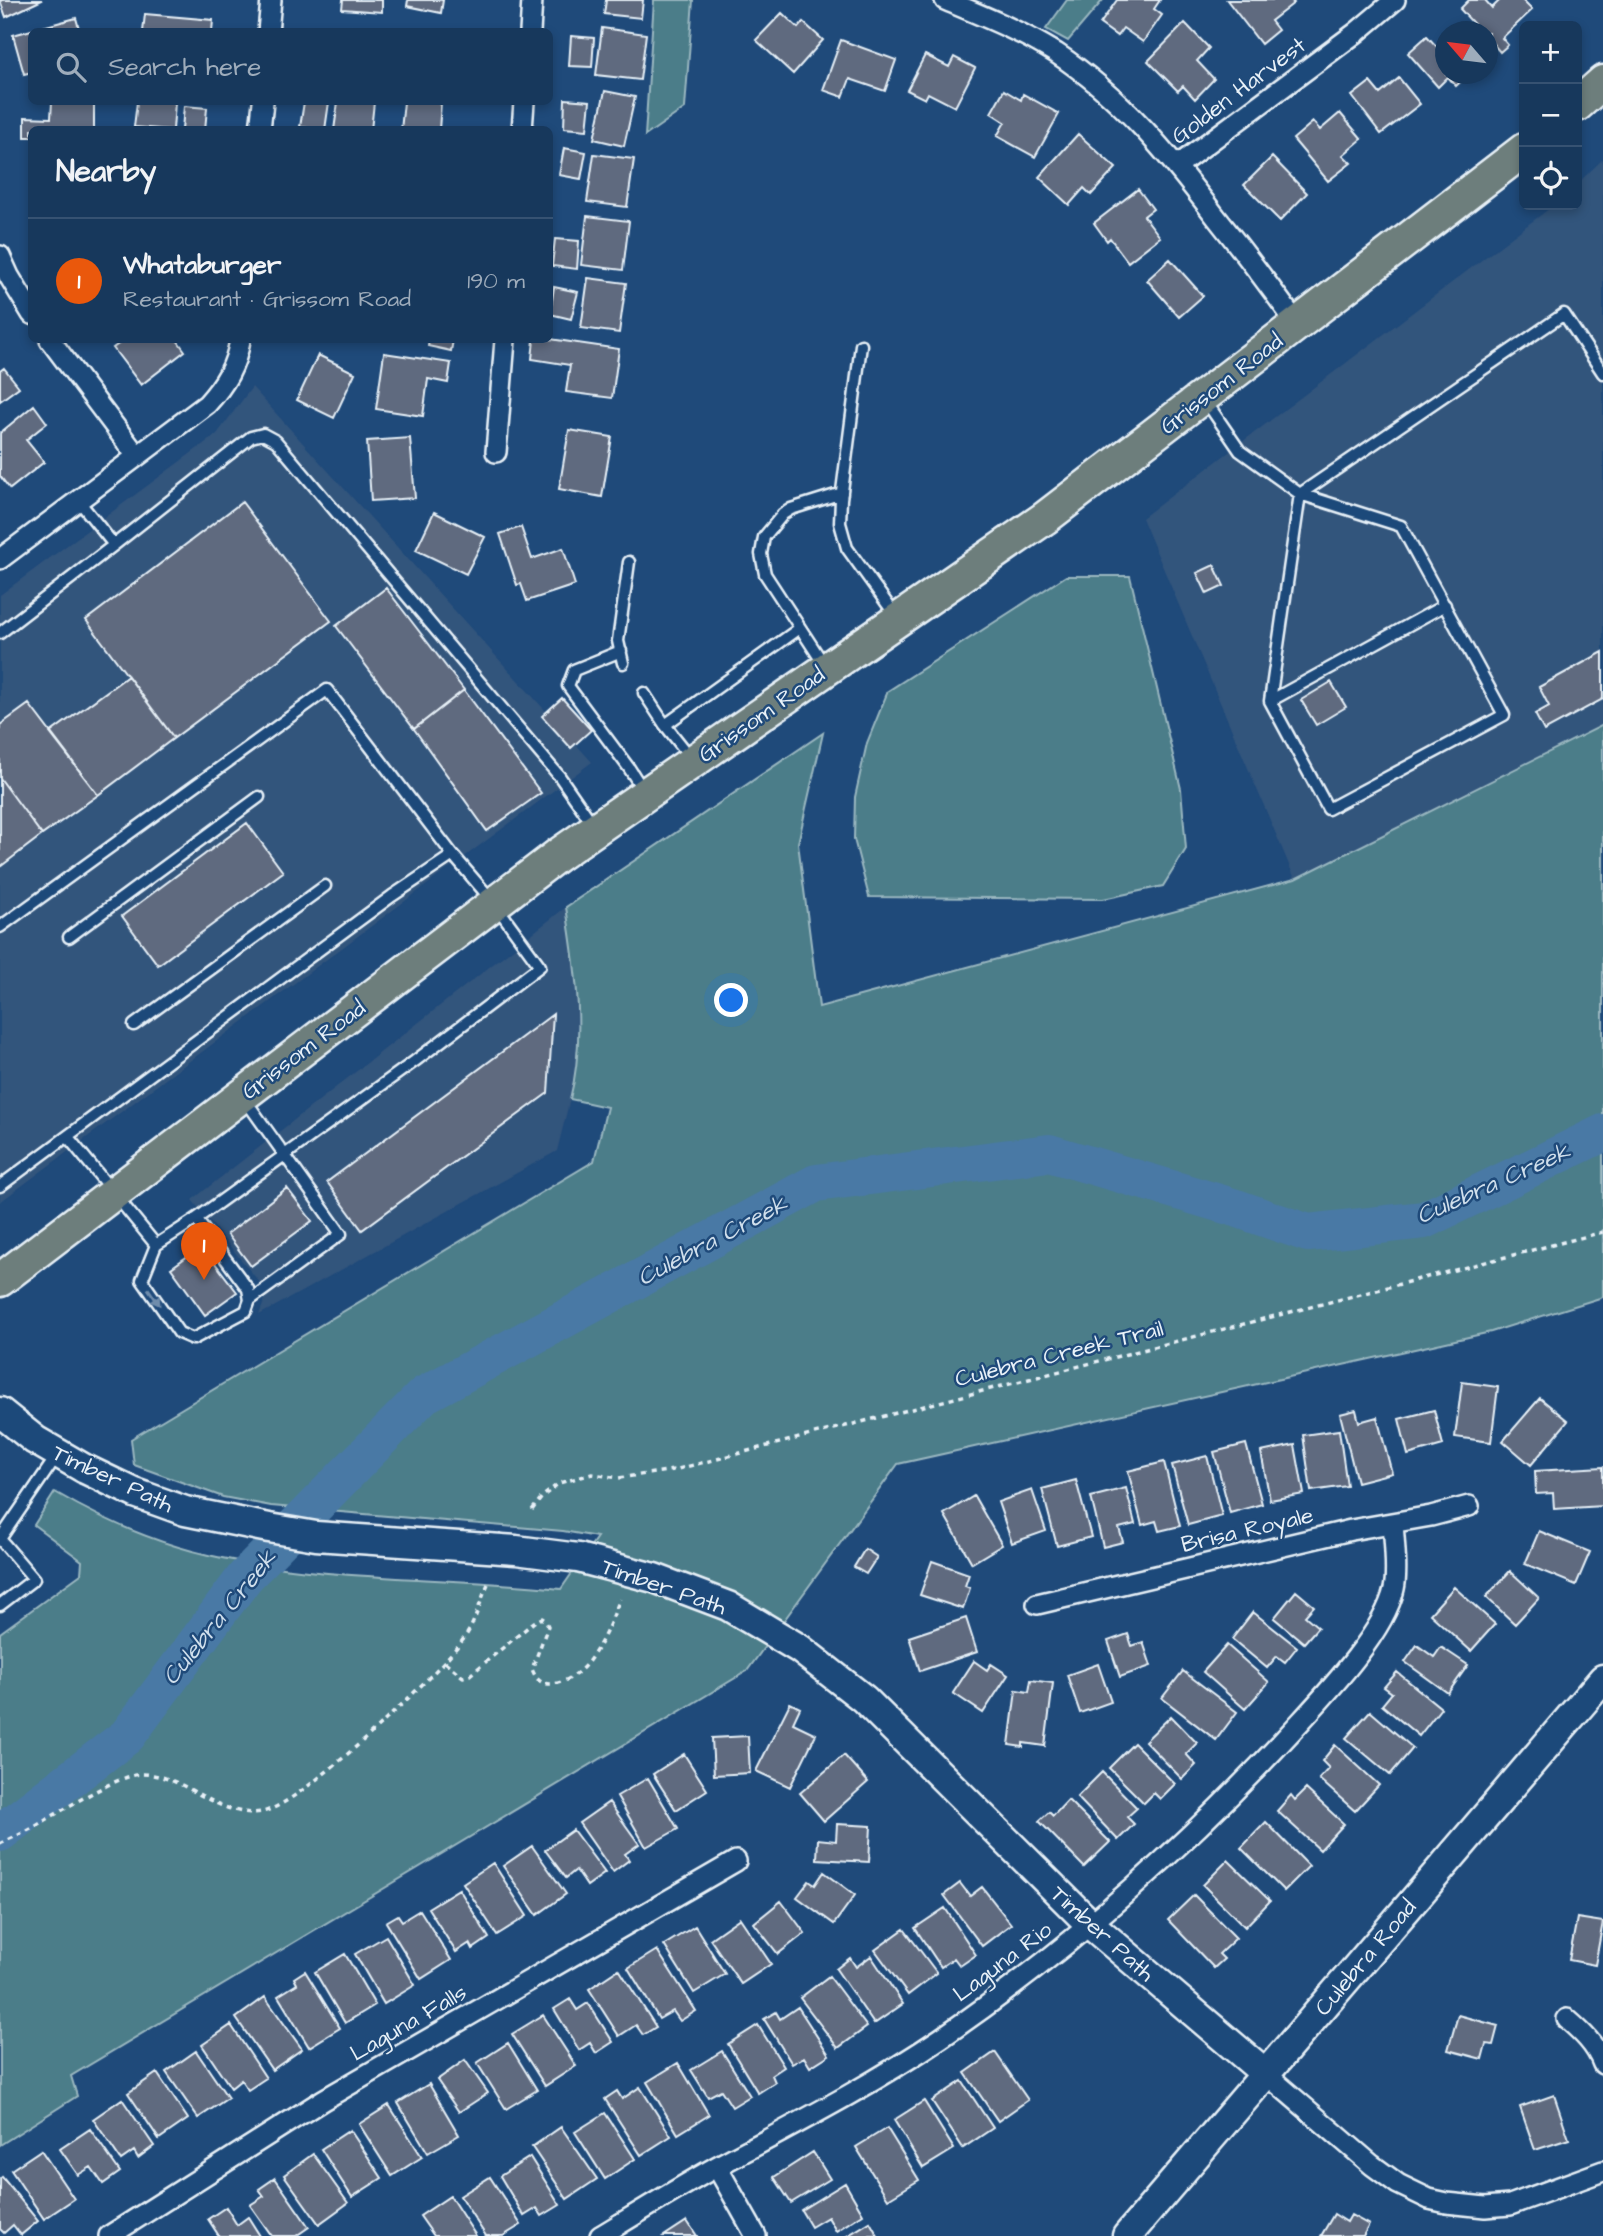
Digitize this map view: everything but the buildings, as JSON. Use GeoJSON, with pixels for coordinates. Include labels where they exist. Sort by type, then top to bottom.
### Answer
{"type":"FeatureCollection","features":[{"type":"Feature","properties":{"kind":"main road"},"geometry":{"type":"LineString","coordinates":[[1582,101],[1603,82]]}},
{"type":"Feature","properties":{"kind":"main road","name":"Grissom Road"},"geometry":{"type":"LineString","coordinates":[[0,1280],[558,855],[1045,518],[1519,154]]}},
{"type":"Feature","properties":{"kind":"street"},"geometry":{"type":"LineString","coordinates":[[268,28],[271,0]]}},
{"type":"Feature","properties":{"kind":"street"},"geometry":{"type":"LineString","coordinates":[[530,28],[533,0]]}},
{"type":"Feature","properties":{"kind":"street"},"geometry":{"type":"LineString","coordinates":[[945,0],[1016,30],[1056,53],[1094,81],[1140,124],[1177,166],[1297,324]]}},
{"type":"Feature","properties":{"kind":"street","name":"Golden Harvest"},"geometry":{"type":"LineString","coordinates":[[1177,166],[1357,32],[1395,0]]}},
{"type":"Feature","properties":{"kind":"street"},"geometry":{"type":"LineString","coordinates":[[260,126],[263,105]]}},
{"type":"Feature","properties":{"kind":"street"},"geometry":{"type":"LineString","coordinates":[[522,126],[524,105]]}},
{"type":"Feature","properties":{"kind":"street"},"geometry":{"type":"LineString","coordinates":[[0,256],[28,307]]}},
{"type":"Feature","properties":{"kind":"street"},"geometry":{"type":"LineString","coordinates":[[52,343],[137,456]]}},
{"type":"Feature","properties":{"kind":"street"},"geometry":{"type":"LineString","coordinates":[[0,559],[207,404],[221,388],[237,360],[240,343]]}},
{"type":"Feature","properties":{"kind":"street"},"geometry":{"type":"LineString","coordinates":[[496,452],[505,343]]}},
{"type":"Feature","properties":{"kind":"street","name":"Timber Path"},"geometry":{"type":"LineString","coordinates":[[0,1412],[35,1440],[85,1469],[135,1493],[185,1511],[316,1536],[516,1550],[578,1558],[654,1578],[728,1606],[800,1649],[864,1699],[1090,1924],[1266,2074]]}},
{"type":"Feature","properties":{"kind":"street","name":"Brisa Royale"},"geometry":{"type":"LineString","coordinates":[[1037,1604],[1351,1530],[1469,1506]]}},
{"type":"Feature","properties":{"kind":"street","name":"Laguna Rio"},"geometry":{"type":"LineString","coordinates":[[600,2236],[717,2167],[843,2098],[940,2039],[1047,1961],[1172,1853],[1249,1777],[1312,1709],[1382,1623],[1395,1588],[1393,1522]]}},
{"type":"Feature","properties":{"kind":"street","name":"Culebra Road"},"geometry":{"type":"LineString","coordinates":[[1127,2236],[1603,1678]]}},
{"type":"Feature","properties":{"kind":"street","name":"Laguna Falls"},"geometry":{"type":"LineString","coordinates":[[121,2233],[323,2100],[736,1861]]}},
{"type":"Feature","properties":{"kind":"street"},"geometry":{"type":"LineString","coordinates":[[1567,2019],[1586,2035],[1603,2064]]}},
{"type":"Feature","properties":{"kind":"street"},"geometry":{"type":"LineString","coordinates":[[1266,2074],[1372,2165],[1398,2183],[1429,2199],[1485,2207],[1510,2205],[1603,2171]]}},
{"type":"Feature","properties":{"kind":"street"},"geometry":{"type":"LineString","coordinates":[[717,2167],[756,2236]]}},
{"type":"Feature","properties":{"kind":"lane"},"geometry":{"type":"LineString","coordinates":[[1202,397],[1240,451],[1300,494],[1401,526],[1504,715],[1328,809],[1270,701],[1300,494],[1564,314],[1603,373]]}},
{"type":"Feature","properties":{"kind":"lane"},"geometry":{"type":"LineString","coordinates":[[861,345],[840,523],[847,548],[898,620]]}},
{"type":"Feature","properties":{"kind":"lane"},"geometry":{"type":"LineString","coordinates":[[0,633],[251,437],[263,434],[276,441],[560,776],[596,829]]}},
{"type":"Feature","properties":{"kind":"lane"},"geometry":{"type":"LineString","coordinates":[[827,669],[765,575],[761,554],[764,537],[777,520],[791,509],[842,493]]}},
{"type":"Feature","properties":{"kind":"lane"},"geometry":{"type":"LineString","coordinates":[[78,500],[114,545]]}},
{"type":"Feature","properties":{"kind":"lane"},"geometry":{"type":"LineString","coordinates":[[623,663],[618,641],[629,562]]}},
{"type":"Feature","properties":{"kind":"lane"},"geometry":{"type":"LineString","coordinates":[[1270,701],[1445,605]]}},
{"type":"Feature","properties":{"kind":"lane"},"geometry":{"type":"LineString","coordinates":[[665,724],[800,628]]}},
{"type":"Feature","properties":{"kind":"lane"},"geometry":{"type":"LineString","coordinates":[[621,651],[574,670],[568,686],[646,794]]}},
{"type":"Feature","properties":{"kind":"lane"},"geometry":{"type":"LineString","coordinates":[[0,927],[327,690],[540,965],[415,1061],[196,1219],[156,1244],[142,1280],[179,1333],[193,1339],[246,1311],[250,1300],[248,1289],[196,1219]]}},
{"type":"Feature","properties":{"kind":"lane"},"geometry":{"type":"LineString","coordinates":[[644,693],[694,761]]}},
{"type":"Feature","properties":{"kind":"lane"},"geometry":{"type":"LineString","coordinates":[[69,937],[259,797]]}},
{"type":"Feature","properties":{"kind":"lane"},"geometry":{"type":"LineString","coordinates":[[0,1186],[453,855]]}},
{"type":"Feature","properties":{"kind":"lane"},"geometry":{"type":"LineString","coordinates":[[134,1026],[325,886]]}},
{"type":"Feature","properties":{"kind":"lane"},"geometry":{"type":"LineString","coordinates":[[242,1095],[341,1234],[250,1300]]}},
{"type":"Feature","properties":{"kind":"lane"},"geometry":{"type":"LineString","coordinates":[[68,1136],[156,1244]]}},
{"type":"Feature","properties":{"kind":"lane"},"geometry":{"type":"LineString","coordinates":[[0,1605],[34,1580],[0,1539],[59,1454]]}},
{"type":"Feature","properties":{"kind":"path","name":"Culebra Creek Trail"},"geometry":{"type":"LineString","coordinates":[[532,1510],[542,1497],[559,1483],[592,1474],[620,1478],[652,1471],[674,1470],[1603,1232]]}},
{"type":"Feature","properties":{"kind":"path"},"geometry":{"type":"LineString","coordinates":[[0,1844],[117,1781],[141,1774],[170,1779],[224,1805],[245,1811],[261,1812],[280,1805],[303,1790],[376,1728],[445,1662],[475,1620],[488,1584]]}},
{"type":"Feature","properties":{"kind":"path"},"geometry":{"type":"LineString","coordinates":[[445,1662],[463,1677],[470,1675],[542,1618],[548,1626],[532,1669],[537,1680],[542,1683],[556,1683],[573,1675],[593,1655],[620,1599]]}},
{"type":"Feature","properties":{"kind":"shaded area"},"geometry":{"type":"Polygon","coordinates":[[[1603,159],[1603,725],[1295,879],[1142,518],[1547,210],[1582,210],[1582,179],[1603,159]]]}},
{"type":"Feature","properties":{"kind":"shaded area"},"geometry":{"type":"Polygon","coordinates":[[[252,387],[592,762],[0,1202],[0,595],[217,434],[252,387]]]}},
{"type":"Feature","properties":{"kind":"shaded area"},"geometry":{"type":"Polygon","coordinates":[[[566,907],[577,978],[577,1071],[557,1151],[259,1315],[265,1299],[261,1284],[192,1200],[566,907]]]}},
{"type":"Feature","properties":{"kind":"green space"},"geometry":{"type":"Polygon","coordinates":[[[654,0],[693,0],[685,108],[645,136],[654,0]]]}},
{"type":"Feature","properties":{"kind":"green space"},"geometry":{"type":"Polygon","coordinates":[[[1067,0],[1103,0],[1068,41],[1046,29],[1067,0]]]}},
{"type":"Feature","properties":{"kind":"green space"},"geometry":{"type":"Polygon","coordinates":[[[1066,576],[1130,576],[1181,789],[1186,849],[1163,886],[1103,899],[869,897],[854,839],[855,797],[867,743],[888,691],[1066,576]]]}},
{"type":"Feature","properties":{"kind":"green space"},"geometry":{"type":"Polygon","coordinates":[[[1603,725],[1603,1297],[1491,1332],[898,1464],[747,1671],[71,2076],[77,2096],[0,2145],[0,1633],[81,1574],[82,1561],[34,1525],[55,1492],[115,1523],[178,1547],[264,1565],[349,1575],[561,1589],[597,1537],[563,1531],[271,1506],[223,1497],[134,1465],[131,1439],[594,1161],[607,1107],[570,1099],[578,1052],[578,1003],[566,907],[823,733],[798,843],[819,1007],[1295,879],[1603,725]]]}},
{"type":"Feature","properties":{"kind":"waterway","name":"Culebra Creek"},"geometry":{"type":"LineString","coordinates":[[0,1833],[127,1736],[245,1577],[424,1395],[816,1183],[1049,1153],[1236,1208],[1308,1233],[1424,1220],[1603,1133]]}},
{"type":"Feature","properties":{"kind":"place","name":"Whataburger"},"geometry":{"type":"Point","coordinates":[204,1280]}}]}
